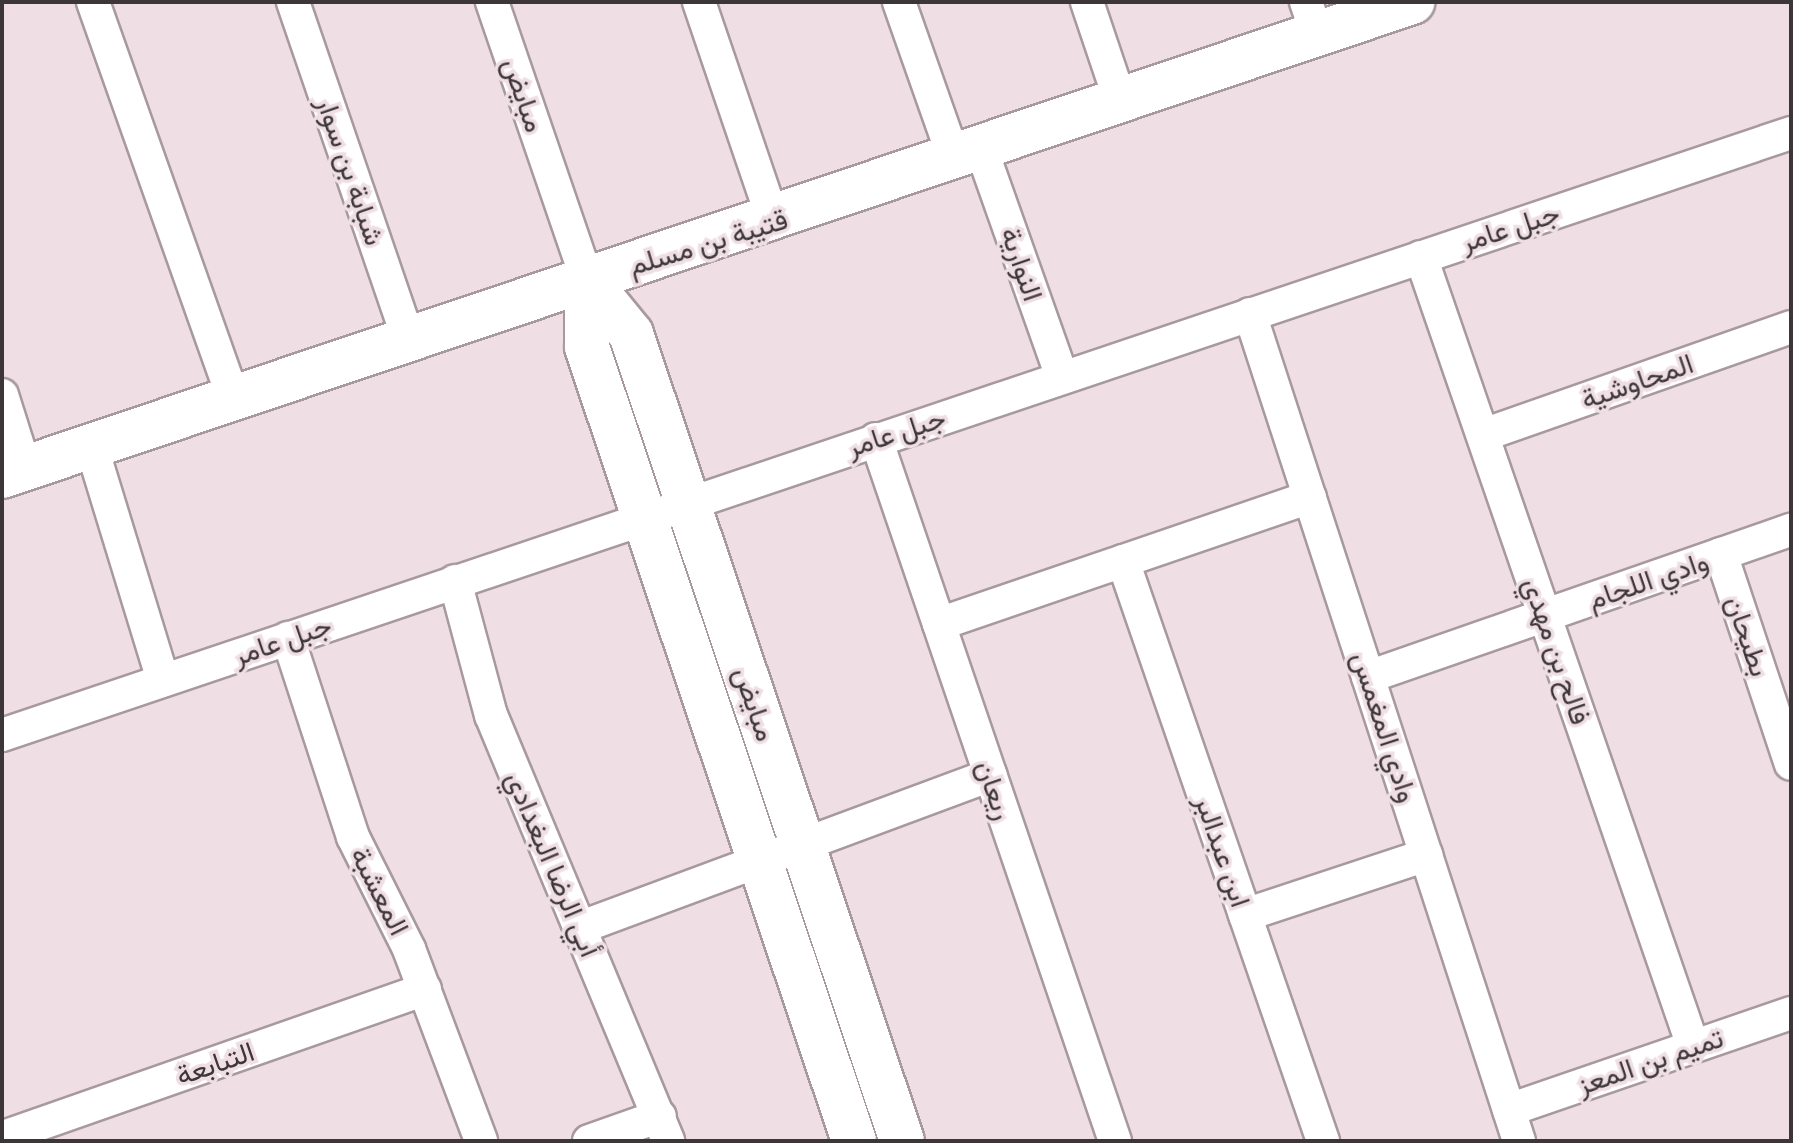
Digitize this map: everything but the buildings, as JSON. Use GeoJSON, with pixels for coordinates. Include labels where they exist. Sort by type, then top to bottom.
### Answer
{"type":"FeatureCollection","features":[{"type":"Feature","properties":{"kind":"street"},"geometry":{"type":"LineString","coordinates":[[93,2],[234,400]]}},
{"type":"Feature","properties":{"kind":"street","name":"شبابة بن سوار"},"geometry":{"type":"LineString","coordinates":[[293,2],[409,340]]}},
{"type":"Feature","properties":{"kind":"street","name":"مبايض"},"geometry":{"type":"LineString","coordinates":[[492,2],[587,280],[587,347],[854,1141]]}},
{"type":"Feature","properties":{"kind":"street"},"geometry":{"type":"LineString","coordinates":[[699,2],[774,222]]}},
{"type":"Feature","properties":{"kind":"street","name":"النوارية"},"geometry":{"type":"LineString","coordinates":[[899,2],[968,154],[1062,377]]}},
{"type":"Feature","properties":{"kind":"street"},"geometry":{"type":"LineString","coordinates":[[1087,2],[1119,97]]}},
{"type":"Feature","properties":{"kind":"street","name":"قتيبة بن مسلم"},"geometry":{"type":"LineString","coordinates":[[13,472],[587,280],[774,222],[1119,97],[1311,18],[1412,2]]}},
{"type":"Feature","properties":{"kind":"street","name":"جبل عامر"},"geometry":{"type":"LineString","coordinates":[[2,735],[1791,133]]}},
{"type":"Feature","properties":{"kind":"street","name":"فالح بن مهدي"},"geometry":{"type":"LineString","coordinates":[[1421,257],[1693,1046]]}},
{"type":"Feature","properties":{"kind":"street","name":"مبايض"},"geometry":{"type":"LineString","coordinates":[[587,280],[631,334],[902,1141]]}},
{"type":"Feature","properties":{"kind":"street","name":"وادي المغمس"},"geometry":{"type":"LineString","coordinates":[[1250,314],[1519,1141]]}},
{"type":"Feature","properties":{"kind":"street","name":"المحاوشية"},"geometry":{"type":"LineString","coordinates":[[1483,435],[1791,327]]}},
{"type":"Feature","properties":{"kind":"street"},"geometry":{"type":"LineString","coordinates":[[2,395],[13,472]]}},
{"type":"Feature","properties":{"kind":"street","name":"ريعان"},"geometry":{"type":"LineString","coordinates":[[876,439],[1115,1141]]}},
{"type":"Feature","properties":{"kind":"street"},"geometry":{"type":"LineString","coordinates":[[92,448],[163,680]]}},
{"type":"Feature","properties":{"kind":"street"},"geometry":{"type":"LineString","coordinates":[[939,624],[1310,497]]}},
{"type":"Feature","properties":{"kind":"street","name":"وادي اللجام"},"geometry":{"type":"LineString","coordinates":[[1368,677],[1791,530]]}},
{"type":"Feature","properties":{"kind":"street","name":"بطيحان"},"geometry":{"type":"LineString","coordinates":[[1721,554],[1791,764]]}},
{"type":"Feature","properties":{"kind":"street","name":"ابن عبدالبر"},"geometry":{"type":"LineString","coordinates":[[1123,561],[1323,1141]]}},
{"type":"Feature","properties":{"kind":"street","name":"أبي الرضا البغدادي"},"geometry":{"type":"LineString","coordinates":[[455,581],[491,715],[664,1128]]}},
{"type":"Feature","properties":{"kind":"street","name":"المعشبة"},"geometry":{"type":"LineString","coordinates":[[288,638],[353,837],[425,989],[481,1141]]}},
{"type":"Feature","properties":{"kind":"street"},"geometry":{"type":"LineString","coordinates":[[579,928],[990,775]]}},
{"type":"Feature","properties":{"kind":"street"},"geometry":{"type":"LineString","coordinates":[[1245,915],[1426,855]]}},
{"type":"Feature","properties":{"kind":"street","name":"التبابعة"},"geometry":{"type":"LineString","coordinates":[[5,1132],[425,989]]}},
{"type":"Feature","properties":{"kind":"street","name":"تميم بن المعز"},"geometry":{"type":"LineString","coordinates":[[1509,1110],[1791,1013]]}},
{"type":"Feature","properties":{"kind":"street"},"geometry":{"type":"LineString","coordinates":[[589,1141],[664,1128]]}}]}
